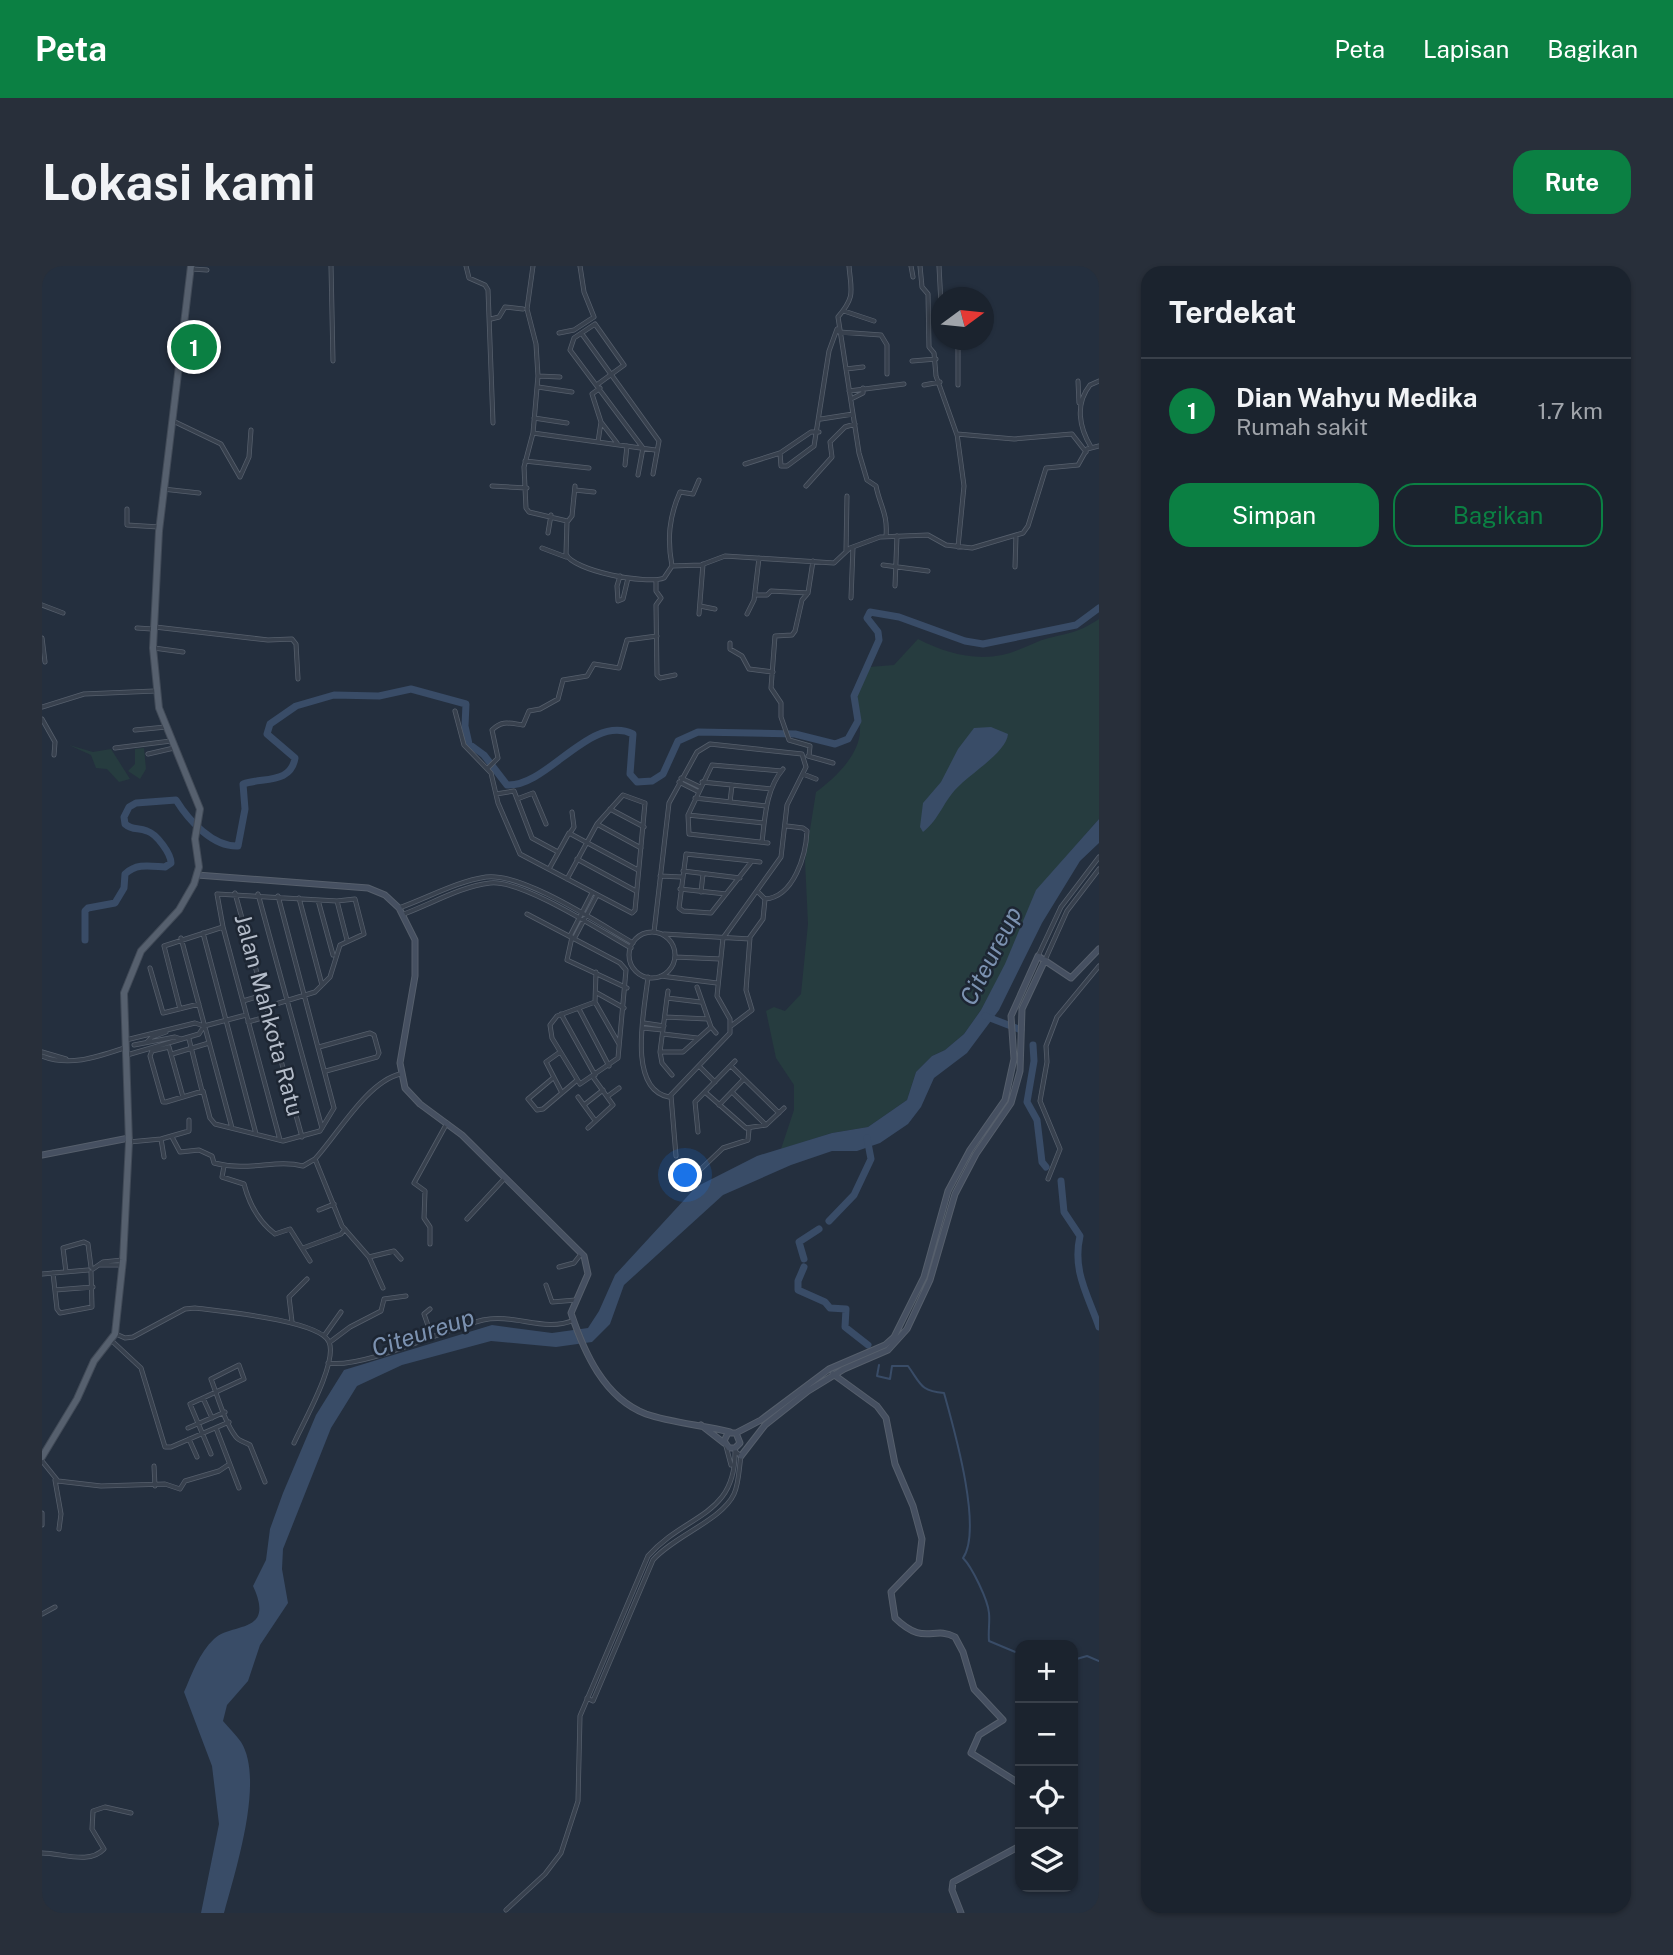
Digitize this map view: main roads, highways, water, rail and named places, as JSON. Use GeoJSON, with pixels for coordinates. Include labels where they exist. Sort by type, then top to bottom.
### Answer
{"type":"FeatureCollection","features":[{"type":"Feature","properties":{"kind":"main road"},"geometry":{"type":"LineString","coordinates":[[42,1459],[77,1399],[94,1361],[114,1337],[123,1263],[130,1140],[122,1004],[141,951],[179,910],[197,875],[196,832],[201,820],[200,809],[172,745],[155,691],[153,648],[159,527],[190,268]]}},
{"type":"Feature","properties":{"kind":"water"},"geometry":{"type":"Polygon","coordinates":[[[991,727],[1008,734],[1006,741],[950,796],[934,821],[923,832],[920,827],[923,803],[941,782],[958,749],[974,728],[991,727]]]}},
{"type":"Feature","properties":{"kind":"water"},"geometry":{"type":"Polygon","coordinates":[[[1099,819],[1099,843],[1080,861],[1042,923],[999,1010],[967,1053],[934,1078],[921,1107],[908,1124],[880,1143],[857,1151],[832,1151],[791,1165],[723,1195],[624,1285],[610,1324],[592,1342],[556,1347],[491,1341],[402,1365],[357,1386],[331,1428],[283,1549],[282,1569],[288,1603],[260,1645],[248,1681],[227,1705],[223,1721],[241,1742],[248,1759],[250,1779],[246,1826],[224,1913],[201,1913],[219,1824],[212,1766],[184,1692],[196,1664],[214,1639],[255,1620],[259,1613],[259,1602],[253,1586],[266,1560],[270,1529],[316,1415],[344,1370],[492,1325],[552,1333],[588,1328],[615,1275],[696,1187],[757,1156],[832,1133],[868,1127],[907,1100],[916,1072],[932,1056],[945,1050],[964,1034],[981,1010],[1005,964],[1036,890],[1099,819]]]}},
{"type":"Feature","properties":{"kind":"waterway"},"geometry":{"type":"LineString","coordinates":[[85,940],[85,911],[88,908],[115,903],[124,888],[125,874],[139,867],[165,867],[171,863],[166,850],[155,836],[125,824],[124,817],[129,807],[136,803],[176,800],[202,831],[220,842],[238,846],[245,809],[243,784],[282,776],[292,766],[295,758],[267,734],[270,724],[296,706],[334,695],[379,696],[411,689],[466,704],[465,726],[469,744],[484,755],[507,785],[522,783],[538,775],[585,741],[601,733],[617,730],[633,734],[630,774],[637,782],[652,781],[663,774],[678,741],[698,732],[795,734],[835,744],[848,739],[858,721],[854,696],[879,640],[878,632],[867,618],[870,612],[899,617],[965,641],[983,644],[1076,625],[1099,608]]}},
{"type":"Feature","properties":{"kind":"waterway","name":"Citeureup"},"geometry":{"type":"LineString","coordinates":[[985,1016],[1021,1030]]}},
{"type":"Feature","properties":{"kind":"waterway"},"geometry":{"type":"LineString","coordinates":[[1033,1045],[1034,1061],[1027,1102],[1037,1120],[1042,1162],[1046,1167]]}},
{"type":"Feature","properties":{"kind":"waterway"},"geometry":{"type":"LineString","coordinates":[[829,1221],[854,1195],[871,1159],[867,1138]]}},
{"type":"Feature","properties":{"kind":"waterway"},"geometry":{"type":"LineString","coordinates":[[1061,1181],[1064,1212],[1080,1236],[1078,1260],[1082,1283],[1099,1327]]}},
{"type":"Feature","properties":{"kind":"waterway"},"geometry":{"type":"LineString","coordinates":[[804,1259],[799,1242],[819,1229]]}},
{"type":"Feature","properties":{"kind":"waterway"},"geometry":{"type":"LineString","coordinates":[[804,1267],[798,1281],[798,1290],[825,1302],[830,1308],[846,1309],[845,1327],[868,1345]]}},
{"type":"Feature","properties":{"kind":"waterway"},"geometry":{"type":"LineString","coordinates":[[879,1365],[877,1376],[890,1379],[892,1366],[908,1366],[925,1388],[944,1393],[960,1453],[968,1503],[970,1525],[963,1558],[986,1600],[989,1641],[1015,1652]]}},
{"type":"Feature","properties":{"kind":"waterway"},"geometry":{"type":"LineString","coordinates":[[1078,1659],[1087,1656],[1099,1661]]}},
{"type":"Feature","properties":{"kind":"place","name":"Dian Wahyu Medika"},"geometry":{"type":"Point","coordinates":[194,347]}}]}
